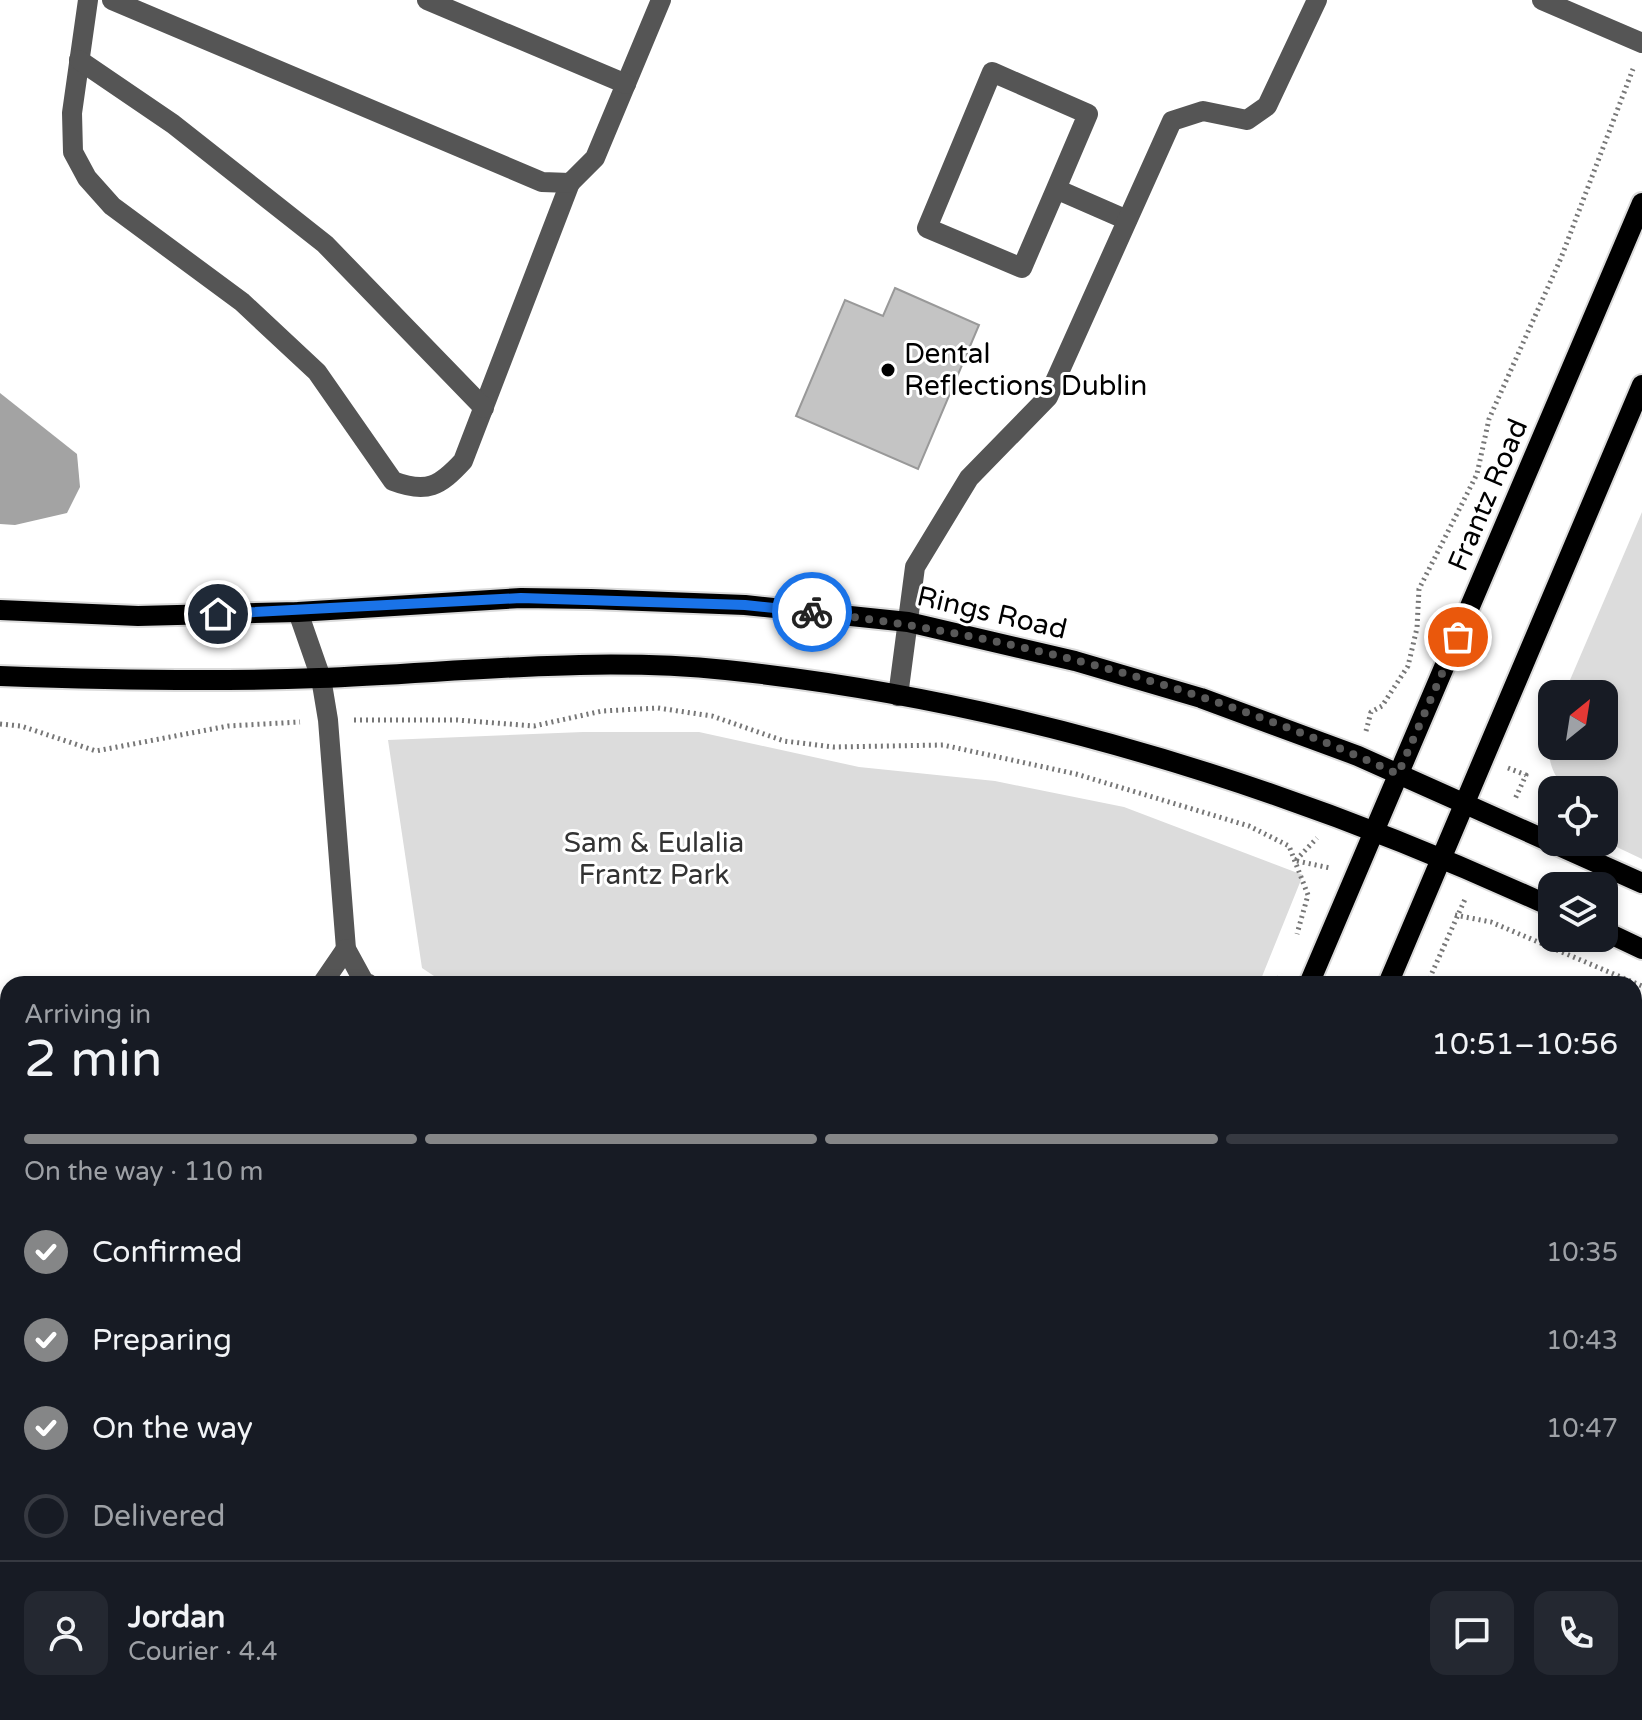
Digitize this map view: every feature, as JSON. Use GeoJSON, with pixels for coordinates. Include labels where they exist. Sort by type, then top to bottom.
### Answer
{"type":"FeatureCollection","features":[{"type":"Feature","properties":{"kind":"main road","name":"Frantz Road"},"geometry":{"type":"LineString","coordinates":[[1312,976],[1642,203]]}},
{"type":"Feature","properties":{"kind":"main road"},"geometry":{"type":"LineString","coordinates":[[1392,976],[1642,385]]}},
{"type":"Feature","properties":{"kind":"main road","name":"Rings Road"},"geometry":{"type":"LineString","coordinates":[[0,610],[138,616],[298,612],[521,598],[745,605],[908,622],[1075,661],[1201,698],[1358,756],[1642,883]]}},
{"type":"Feature","properties":{"kind":"main road"},"geometry":{"type":"LineString","coordinates":[[0,676],[140,682],[321,678],[524,664],[698,669],[898,696],[1050,727],[1192,765],[1332,815],[1538,901]]}},
{"type":"Feature","properties":{"kind":"main road"},"geometry":{"type":"LineString","coordinates":[[1618,938],[1642,949]]}},
{"type":"Feature","properties":{"kind":"lane"},"geometry":{"type":"LineString","coordinates":[[88,0],[72,113],[73,152],[87,178],[112,206],[242,302],[317,372],[393,481],[412,488],[443,483],[463,461],[570,183],[595,158],[661,0]]}},
{"type":"Feature","properties":{"kind":"lane"},"geometry":{"type":"LineString","coordinates":[[112,0],[542,182],[570,183]]}},
{"type":"Feature","properties":{"kind":"lane"},"geometry":{"type":"LineString","coordinates":[[427,0],[626,84]]}},
{"type":"Feature","properties":{"kind":"lane"},"geometry":{"type":"LineString","coordinates":[[898,696],[915,567],[969,478],[1048,397],[1172,121],[1203,111],[1247,120],[1267,106],[1317,0]]}},
{"type":"Feature","properties":{"kind":"lane"},"geometry":{"type":"LineString","coordinates":[[1542,0],[1639,52]]}},
{"type":"Feature","properties":{"kind":"lane"},"geometry":{"type":"LineString","coordinates":[[79,60],[173,124],[325,244],[484,408]]}},
{"type":"Feature","properties":{"kind":"lane"},"geometry":{"type":"LineString","coordinates":[[992,72],[1088,114],[1056,189],[1022,268],[927,228],[992,72]]}},
{"type":"Feature","properties":{"kind":"lane"},"geometry":{"type":"LineString","coordinates":[[1056,189],[1127,220]]}},
{"type":"Feature","properties":{"kind":"lane"},"geometry":{"type":"LineString","coordinates":[[298,612],[321,678],[328,720],[346,949],[361,976]]}},
{"type":"Feature","properties":{"kind":"lane"},"geometry":{"type":"LineString","coordinates":[[327,976],[346,949]]}},
{"type":"Feature","properties":{"kind":"path"},"geometry":{"type":"LineString","coordinates":[[1358,756],[1371,712],[1382,706],[1408,666],[1417,628],[1419,589],[1477,474],[1489,419],[1561,258],[1639,52]]}},
{"type":"Feature","properties":{"kind":"path"},"geometry":{"type":"LineString","coordinates":[[1382,706],[1383,713],[1418,729]]}},
{"type":"Feature","properties":{"kind":"path"},"geometry":{"type":"LineString","coordinates":[[0,724],[21,726],[96,751],[228,726],[328,720],[457,720],[534,726],[602,711],[658,708],[712,716],[784,741],[833,747],[943,745],[1076,774],[1249,826],[1289,846],[1308,895],[1296,936]]}},
{"type":"Feature","properties":{"kind":"path"},"geometry":{"type":"LineString","coordinates":[[1483,757],[1526,775]]}},
{"type":"Feature","properties":{"kind":"path"},"geometry":{"type":"LineString","coordinates":[[1296,860],[1310,848],[1332,815]]}},
{"type":"Feature","properties":{"kind":"path"},"geometry":{"type":"LineString","coordinates":[[1296,860],[1355,874]]}},
{"type":"Feature","properties":{"kind":"path"},"geometry":{"type":"LineString","coordinates":[[1424,902],[1456,915],[1491,922],[1618,976]]}},
{"type":"Feature","properties":{"kind":"path"},"geometry":{"type":"LineString","coordinates":[[1430,976],[1456,915]]}},
{"type":"Feature","properties":{"kind":"path"},"geometry":{"type":"LineString","coordinates":[[1279,976],[1286,960]]}},
{"type":"Feature","properties":{"kind":"green space"},"geometry":{"type":"Polygon","coordinates":[[[1642,512],[1642,859],[1618,848],[1618,776],[1556,776],[1552,768],[1550,760],[1618,760],[1618,680],[1570,680],[1642,512]]]}},
{"type":"Feature","properties":{"kind":"green space","name":"Sam & Eulalia Frantz Park"},"geometry":{"type":"Polygon","coordinates":[[[583,732],[699,732],[859,767],[995,781],[1124,807],[1303,875],[1262,976],[434,976],[422,968],[388,740],[583,732]]]}},
{"type":"Feature","properties":{"kind":"shaded area"},"geometry":{"type":"Polygon","coordinates":[[[0,393],[77,454],[80,487],[67,513],[15,525],[0,524],[0,393]]]}},
{"type":"Feature","properties":{"kind":"building","name":"Dental Reflections Dublin"},"geometry":{"type":"Polygon","coordinates":[[[895,288],[979,325],[918,469],[796,416],[845,300],[883,316],[895,288]]]}},
{"type":"Feature","properties":{"kind":"way so far"},"geometry":{"type":"LineString","coordinates":[[812,612],[908,622],[1075,661],[1201,698],[1398,774],[1458,637]]}},
{"type":"Feature","properties":{"kind":"place","name":"Dental Reflections Dublin"},"geometry":{"type":"Point","coordinates":[888,370]}},
{"type":"Feature","properties":{"kind":"route"},"geometry":{"type":"LineString","coordinates":[[218,614],[521,598],[745,605],[812,612]]}}]}
